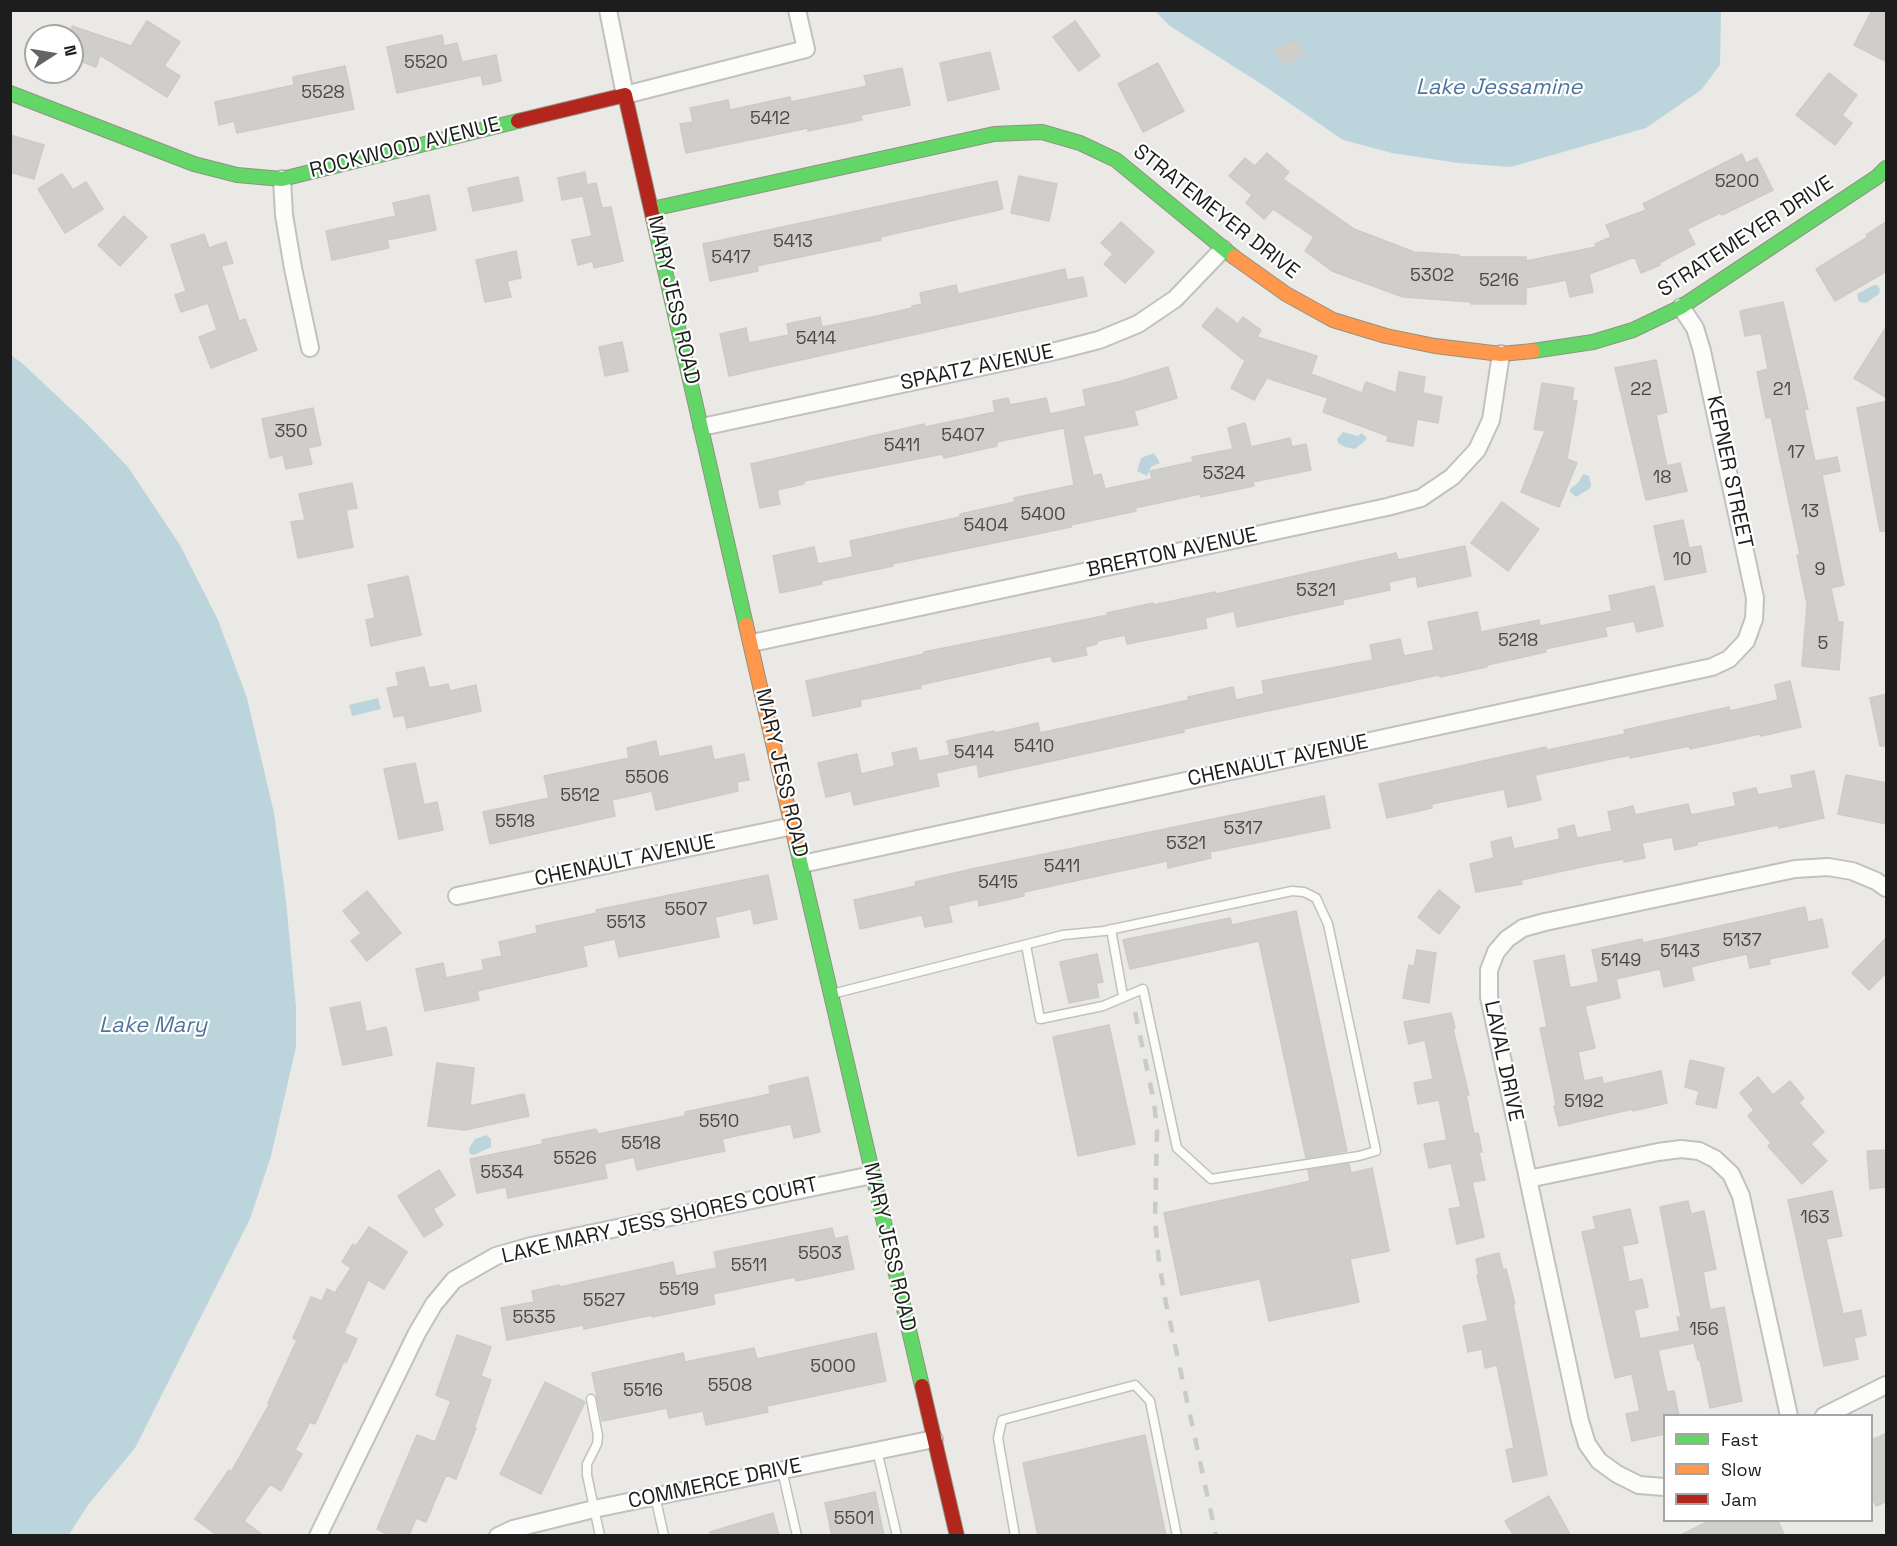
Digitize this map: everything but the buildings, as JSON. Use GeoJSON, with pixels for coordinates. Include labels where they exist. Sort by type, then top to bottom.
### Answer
{"type":"FeatureCollection","features":[{"type":"Feature","properties":{"kind":"street","name":"MARY JESS ROAD"},"geometry":{"type":"LineString","coordinates":[[608,10],[872,1175],[957,1536]]}},
{"type":"Feature","properties":{"kind":"street","name":"ROCKWOOD AVENUE"},"geometry":{"type":"LineString","coordinates":[[10,93],[194,164],[237,175],[282,178],[806,50],[797,10]]}},
{"type":"Feature","properties":{"kind":"street","name":"STRATEMEYER DRIVE"},"geometry":{"type":"LineString","coordinates":[[652,209],[994,134],[1042,132],[1080,143],[1116,160],[1223,249],[1286,294],[1333,320],[1435,346],[1501,354],[1550,350],[1593,342],[1633,330],[1682,307],[1887,168]]}},
{"type":"Feature","properties":{"kind":"street"},"geometry":{"type":"LineString","coordinates":[[282,178],[285,225],[310,348]]}},
{"type":"Feature","properties":{"kind":"street","name":"SPAATZ AVENUE"},"geometry":{"type":"LineString","coordinates":[[702,427],[1099,340],[1138,324],[1175,299],[1223,249]]}},
{"type":"Feature","properties":{"kind":"street","name":"KEPNER STREET"},"geometry":{"type":"LineString","coordinates":[[1682,307],[1695,328],[1702,351],[1755,598],[1754,619],[1746,641]]}},
{"type":"Feature","properties":{"kind":"street","name":"BRERTON AVENUE"},"geometry":{"type":"LineString","coordinates":[[752,644],[1375,510],[1421,498],[1452,477],[1476,450],[1491,420],[1501,354]]}},
{"type":"Feature","properties":{"kind":"street","name":"CHENAULT AVENUE"},"geometry":{"type":"LineString","coordinates":[[802,864],[1712,667],[1728,659],[1746,641]]}},
{"type":"Feature","properties":{"kind":"street","name":"CHENAULT AVENUE"},"geometry":{"type":"LineString","coordinates":[[457,896],[793,826]]}},
{"type":"Feature","properties":{"kind":"street","name":"LAVAL DRIVE"},"geometry":{"type":"LineString","coordinates":[[1663,1487],[1639,1485],[1617,1474],[1599,1461],[1587,1444],[1580,1421],[1489,997],[1489,970],[1496,952],[1507,939],[1523,928],[1795,870],[1828,867],[1852,871],[1887,888]]}},
{"type":"Feature","properties":{"kind":"street"},"geometry":{"type":"LineString","coordinates":[[1528,1179],[1681,1149],[1699,1151],[1715,1159],[1731,1174],[1741,1196],[1789,1414]]}},
{"type":"Feature","properties":{"kind":"street","name":"LAKE MARY JESS SHORES COURT"},"geometry":{"type":"LineString","coordinates":[[318,1536],[417,1333],[434,1304],[454,1280],[496,1256],[531,1246],[872,1175]]}},
{"type":"Feature","properties":{"kind":"street"},"geometry":{"type":"LineString","coordinates":[[1828,1414],[1887,1385]]}},
{"type":"Feature","properties":{"kind":"street","name":"COMMERCE DRIVE"},"geometry":{"type":"LineString","coordinates":[[498,1536],[513,1529],[594,1509],[934,1439]]}},
{"type":"Feature","properties":{"kind":"lane"},"geometry":{"type":"LineString","coordinates":[[831,994],[1063,935],[1111,929],[1240,904],[1292,891],[1304,892],[1316,898],[1328,924],[1376,1151],[1359,1156],[1211,1179],[1177,1148],[1143,989],[1103,1006],[1040,1019],[1026,945]]}},
{"type":"Feature","properties":{"kind":"lane"},"geometry":{"type":"LineString","coordinates":[[1111,929],[1123,996]]}},
{"type":"Feature","properties":{"kind":"lane"},"geometry":{"type":"LineString","coordinates":[[1014,1536],[998,1438],[1002,1420],[1135,1385],[1150,1401],[1178,1536]]}},
{"type":"Feature","properties":{"kind":"lane"},"geometry":{"type":"LineString","coordinates":[[591,1399],[598,1436],[597,1444],[587,1464],[587,1475],[600,1536]]}},
{"type":"Feature","properties":{"kind":"lane"},"geometry":{"type":"LineString","coordinates":[[877,1450],[897,1536]]}},
{"type":"Feature","properties":{"kind":"lane"},"geometry":{"type":"LineString","coordinates":[[782,1470],[797,1536]]}},
{"type":"Feature","properties":{"kind":"lane"},"geometry":{"type":"LineString","coordinates":[[655,1496],[664,1536]]}},
{"type":"Feature","properties":{"kind":"water","name":"Lake Jessamine"},"geometry":{"type":"Polygon","coordinates":[[[1155,11],[1721,11],[1720,65],[1701,90],[1646,128],[1511,167],[1458,163],[1392,153],[1343,140],[1266,87],[1170,26],[1155,11]]]}},
{"type":"Feature","properties":{"kind":"water"},"geometry":{"type":"Polygon","coordinates":[[[1874,285],[1880,289],[1879,294],[1866,303],[1859,302],[1857,294],[1874,285]]]}},
{"type":"Feature","properties":{"kind":"water","name":"Lake Mary"},"geometry":{"type":"Polygon","coordinates":[[[11,355],[89,426],[128,467],[180,545],[218,620],[247,698],[274,813],[286,901],[296,1007],[296,1047],[271,1156],[250,1219],[135,1448],[88,1505],[68,1536],[10,1535],[11,355]]]}},
{"type":"Feature","properties":{"kind":"water"},"geometry":{"type":"Polygon","coordinates":[[[1343,432],[1358,436],[1361,433],[1366,440],[1355,449],[1345,447],[1338,443],[1337,439],[1343,432]]]}},
{"type":"Feature","properties":{"kind":"water"},"geometry":{"type":"Polygon","coordinates":[[[1154,453],[1160,463],[1151,467],[1147,476],[1137,471],[1141,458],[1154,453]]]}},
{"type":"Feature","properties":{"kind":"water"},"geometry":{"type":"Polygon","coordinates":[[[1583,474],[1589,476],[1591,486],[1576,497],[1570,489],[1578,483],[1583,474]]]}},
{"type":"Feature","properties":{"kind":"water"},"geometry":{"type":"Polygon","coordinates":[[[378,698],[381,709],[352,716],[349,705],[378,698]]]}},
{"type":"Feature","properties":{"kind":"water"},"geometry":{"type":"Polygon","coordinates":[[[486,1135],[491,1139],[491,1147],[474,1155],[470,1154],[469,1148],[475,1139],[486,1135]]]}},
{"type":"Feature","properties":{"kind":"railway"},"geometry":{"type":"LineString","coordinates":[[1135,1012],[1154,1102],[1157,1130],[1155,1220],[1159,1262],[1216,1536]]}},
{"type":"Feature","properties":{"kind":"traffic: fast"},"geometry":{"type":"LineString","coordinates":[[10,93],[194,164],[237,175],[282,179],[518,121]]}},
{"type":"Feature","properties":{"kind":"traffic: fast"},"geometry":{"type":"LineString","coordinates":[[652,209],[994,134],[1042,132],[1080,143],[1116,160],[1234,257]]}},
{"type":"Feature","properties":{"kind":"traffic: fast"},"geometry":{"type":"LineString","coordinates":[[1533,351],[1593,342],[1633,330],[1681,307],[1877,177],[1886,168]]}},
{"type":"Feature","properties":{"kind":"traffic: fast"},"geometry":{"type":"LineString","coordinates":[[653,218],[746,625]]}},
{"type":"Feature","properties":{"kind":"traffic: fast"},"geometry":{"type":"LineString","coordinates":[[796,844],[922,1386]]}},
{"type":"Feature","properties":{"kind":"traffic: slow"},"geometry":{"type":"LineString","coordinates":[[1234,257],[1286,294],[1333,320],[1386,336],[1435,346],[1501,354],[1533,351]]}},
{"type":"Feature","properties":{"kind":"traffic: slow"},"geometry":{"type":"LineString","coordinates":[[746,625],[796,844]]}},
{"type":"Feature","properties":{"kind":"traffic: jam"},"geometry":{"type":"LineString","coordinates":[[518,121],[625,95],[653,218]]}},
{"type":"Feature","properties":{"kind":"traffic: jam"},"geometry":{"type":"LineString","coordinates":[[922,1386],[957,1536]]}}]}
